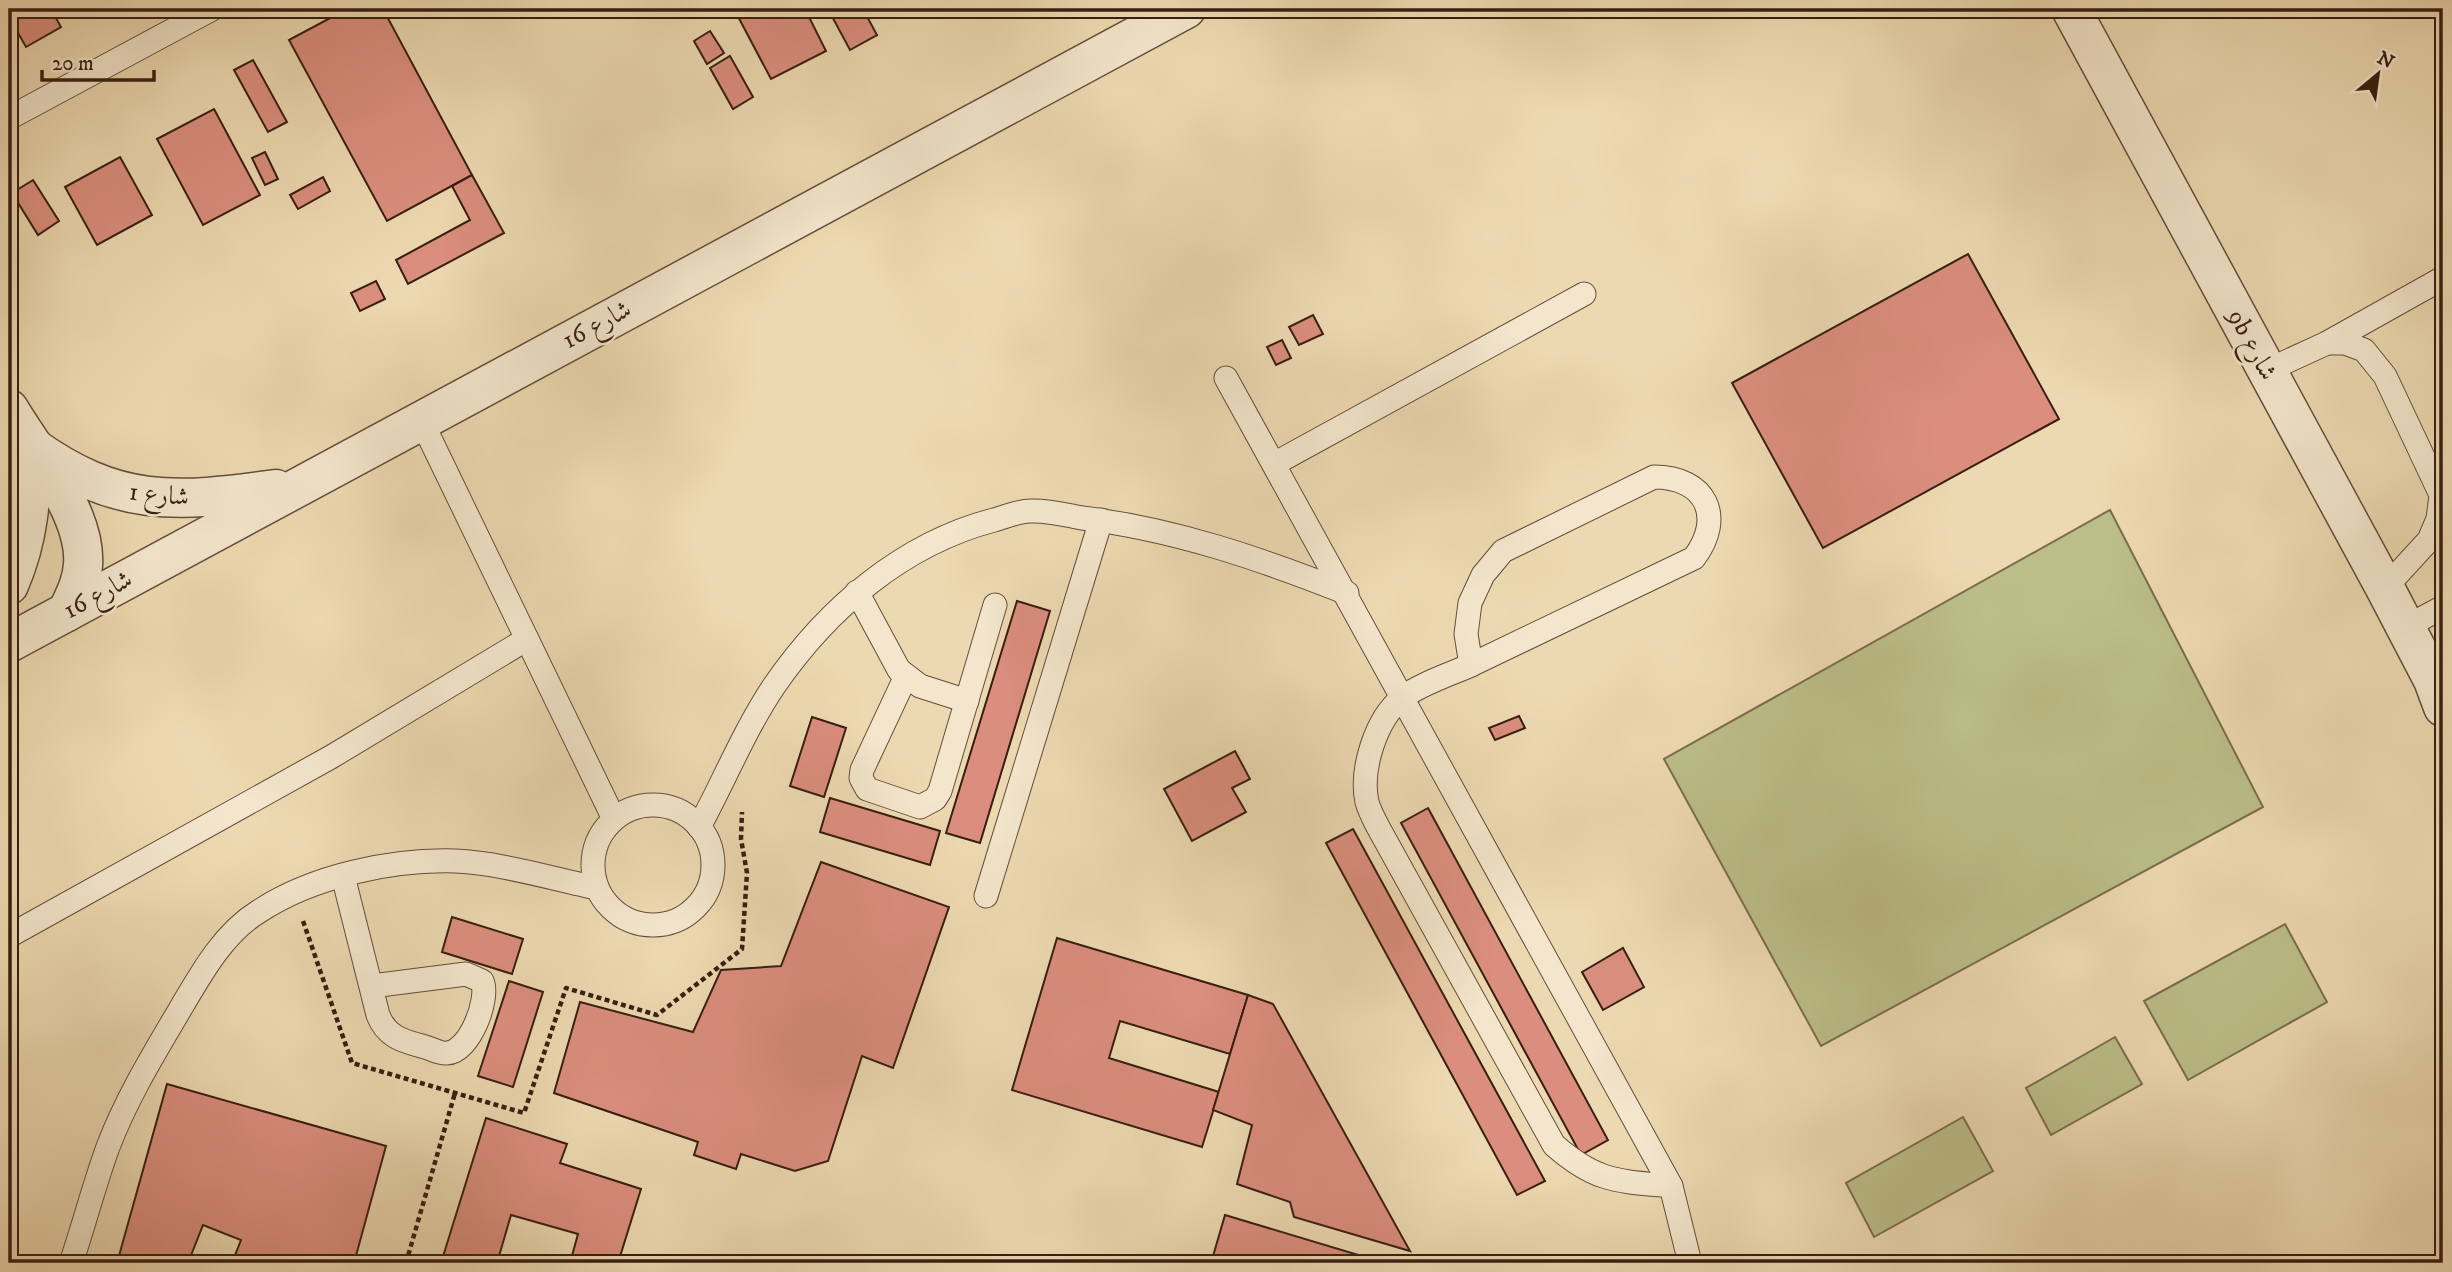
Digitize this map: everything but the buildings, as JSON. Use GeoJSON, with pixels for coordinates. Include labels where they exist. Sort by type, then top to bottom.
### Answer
{"type":"FeatureCollection","features":[{"type":"Feature","properties":{"kind":"street","name":"شارع 16"},"geometry":{"type":"LineString","coordinates":[[9,643],[1186,9]]}},
{"type":"Feature","properties":{"kind":"street","name":"9b شارع"},"geometry":{"type":"LineString","coordinates":[[2071,9],[2440,693]]}},
{"type":"Feature","properties":{"kind":"street","name":"شارع 1"},"geometry":{"type":"LineString","coordinates":[[9,409],[75,517],[82,541],[83,566],[78,590],[67,612]]}},
{"type":"Feature","properties":{"kind":"street","name":"شارع 1"},"geometry":{"type":"LineString","coordinates":[[30,444],[82,478],[141,496],[202,500],[300,486]]}},
{"type":"Feature","properties":{"kind":"street"},"geometry":{"type":"LineString","coordinates":[[9,585],[25,538],[30,508],[30,444]]}},
{"type":"Feature","properties":{"kind":"lane"},"geometry":{"type":"LineString","coordinates":[[9,118],[212,9]]}},
{"type":"Feature","properties":{"kind":"lane"},"geometry":{"type":"LineString","coordinates":[[2266,371],[2327,343],[2443,278]]}},
{"type":"Feature","properties":{"kind":"lane"},"geometry":{"type":"LineString","coordinates":[[1274,464],[1584,294]]}},
{"type":"Feature","properties":{"kind":"lane"},"geometry":{"type":"LineString","coordinates":[[2327,343],[2345,343],[2364,350],[2372,357],[2385,376],[2441,495],[2438,519],[2429,540],[2385,588]]}},
{"type":"Feature","properties":{"kind":"lane"},"geometry":{"type":"LineString","coordinates":[[1227,378],[1671,1186],[1690,1263]]}},
{"type":"Feature","properties":{"kind":"lane"},"geometry":{"type":"LineString","coordinates":[[421,420],[614,819]]}},
{"type":"Feature","properties":{"kind":"lane"},"geometry":{"type":"LineString","coordinates":[[1471,665],[1466,634],[1470,603],[1483,575],[1503,551],[1654,477],[1674,477],[1693,486],[1706,502],[1711,522],[1707,542],[1694,558],[1471,665],[1402,698],[1382,724],[1373,745],[1366,776],[1367,802],[1378,827],[1554,1146],[1596,1176],[1671,1186]]}},
{"type":"Feature","properties":{"kind":"lane"},"geometry":{"type":"LineString","coordinates":[[699,827],[773,688],[811,636],[857,592],[910,555],[968,527],[1029,511],[1101,520],[1205,543],[1270,562],[1347,593]]}},
{"type":"Feature","properties":{"kind":"lane"},"geometry":{"type":"LineString","coordinates":[[986,896],[1101,520]]}},
{"type":"Feature","properties":{"kind":"lane"},"geometry":{"type":"LineString","coordinates":[[857,592],[894,663],[906,676],[920,686],[967,701]]}},
{"type":"Feature","properties":{"kind":"lane"},"geometry":{"type":"LineString","coordinates":[[906,676],[862,770],[861,778],[867,789],[920,807],[935,799],[995,605]]}},
{"type":"Feature","properties":{"kind":"lane"},"geometry":{"type":"LineString","coordinates":[[2406,627],[2443,607]]}},
{"type":"Feature","properties":{"kind":"lane"},"geometry":{"type":"LineString","coordinates":[[9,936],[331,757],[527,639]]}},
{"type":"Feature","properties":{"kind":"lane"},"geometry":{"type":"LineString","coordinates":[[649,805],[668,806],[685,814],[699,827],[712,849],[713,875],[703,899],[685,917],[660,925],[634,922],[612,909],[597,888],[592,863],[599,839],[614,819],[631,809],[649,805]]}},
{"type":"Feature","properties":{"kind":"lane"},"geometry":{"type":"LineString","coordinates":[[71,1263],[108,1147],[145,1069],[192,988],[234,931],[258,912],[294,894],[343,876],[396,865],[457,861],[597,888]]}},
{"type":"Feature","properties":{"kind":"lane"},"geometry":{"type":"LineString","coordinates":[[343,876],[378,1015],[390,1034],[399,1040],[447,1053],[467,1039],[485,997],[482,981],[466,974],[372,986]]}},
{"type":"Feature","properties":{"kind":"path"},"geometry":{"type":"LineString","coordinates":[[294,894],[352,1063],[524,1113],[566,988],[657,1015],[742,949],[747,873],[741,839],[743,801]]}},
{"type":"Feature","properties":{"kind":"path"},"geometry":{"type":"LineString","coordinates":[[406,1263],[455,1093]]}},
{"type":"Feature","properties":{"kind":"green space"},"geometry":{"type":"Polygon","coordinates":[[[2110,510],[2263,807],[1821,1046],[1664,759],[2110,510]]]}},
{"type":"Feature","properties":{"kind":"green space"},"geometry":{"type":"Polygon","coordinates":[[[2285,924],[2327,1002],[2188,1080],[2144,1001],[2285,924]]]}},
{"type":"Feature","properties":{"kind":"green space"},"geometry":{"type":"Polygon","coordinates":[[[2115,1037],[2142,1084],[2051,1135],[2026,1088],[2115,1037]]]}},
{"type":"Feature","properties":{"kind":"green space"},"geometry":{"type":"Polygon","coordinates":[[[1963,1117],[1993,1171],[1874,1237],[1846,1183],[1963,1117]]]}}]}
